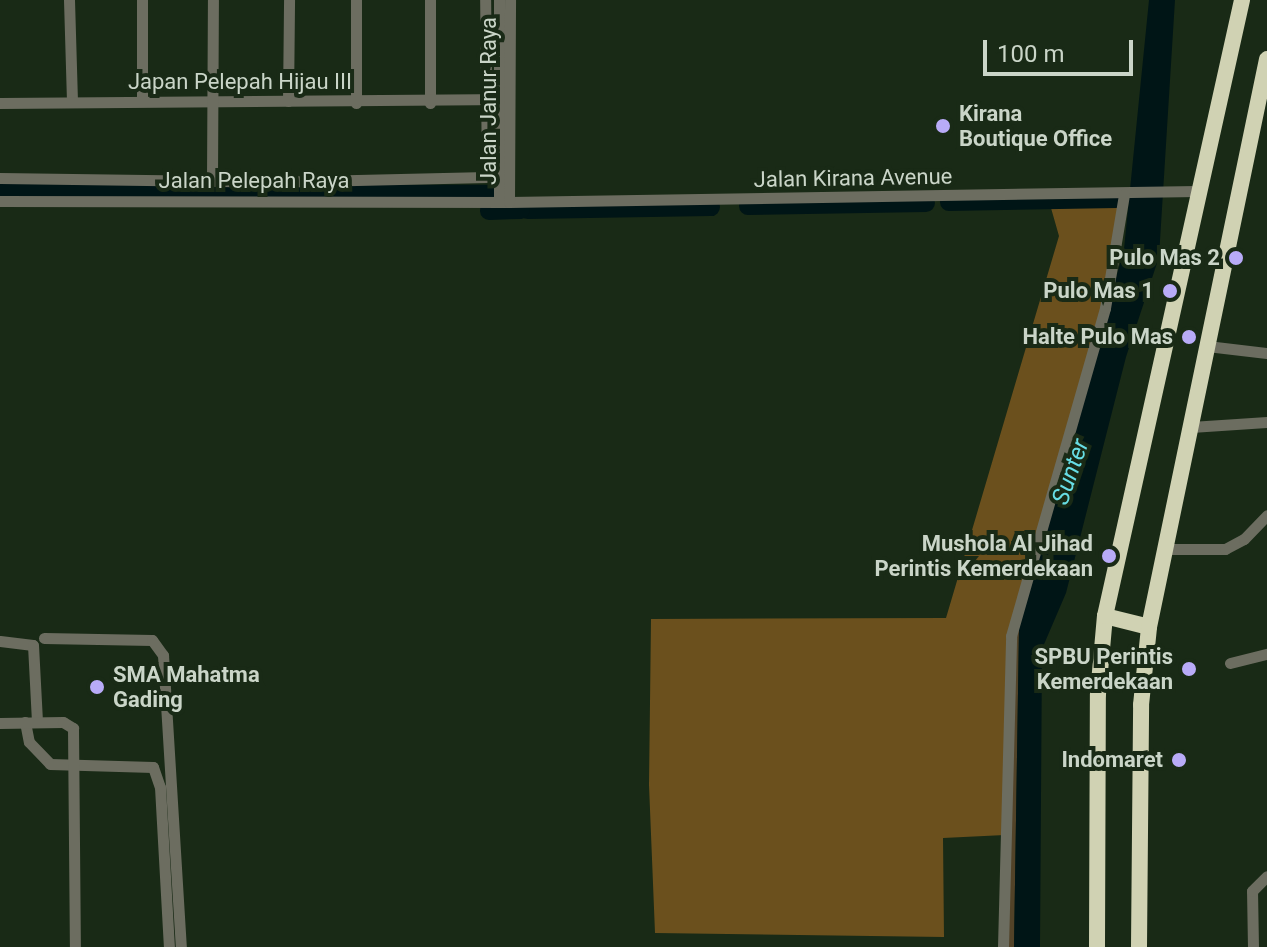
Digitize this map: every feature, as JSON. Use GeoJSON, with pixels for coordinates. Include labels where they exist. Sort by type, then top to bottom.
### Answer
{"type":"FeatureCollection","features":[{"type":"Feature","properties":{"kind":"highway"},"geometry":{"type":"LineString","coordinates":[[1097,947],[1098,694],[1105,616],[1197,191],[1242,0]]}},
{"type":"Feature","properties":{"kind":"highway"},"geometry":{"type":"LineString","coordinates":[[1139,947],[1141,705],[1149,627],[1267,59]]}},
{"type":"Feature","properties":{"kind":"highway"},"geometry":{"type":"LineString","coordinates":[[1105,616],[1149,627]]}},
{"type":"Feature","properties":{"kind":"street"},"geometry":{"type":"LineString","coordinates":[[69,0],[72,102]]}},
{"type":"Feature","properties":{"kind":"street"},"geometry":{"type":"LineString","coordinates":[[142,0],[142,101]]}},
{"type":"Feature","properties":{"kind":"street"},"geometry":{"type":"LineString","coordinates":[[212,179],[213,0]]}},
{"type":"Feature","properties":{"kind":"street"},"geometry":{"type":"LineString","coordinates":[[288,101],[289,0]]}},
{"type":"Feature","properties":{"kind":"street"},"geometry":{"type":"LineString","coordinates":[[356,0],[356,103]]}},
{"type":"Feature","properties":{"kind":"street"},"geometry":{"type":"LineString","coordinates":[[430,0],[430,103]]}},
{"type":"Feature","properties":{"kind":"street"},"geometry":{"type":"LineString","coordinates":[[485,0],[497,103]]}},
{"type":"Feature","properties":{"kind":"street","name":"Jalan Janur Raya"},"geometry":{"type":"LineString","coordinates":[[499,0],[497,103],[504,202]]}},
{"type":"Feature","properties":{"kind":"street","name":"Jalan Janur Raya"},"geometry":{"type":"LineString","coordinates":[[497,103],[510,0]]}},
{"type":"Feature","properties":{"kind":"street","name":"Japan Pelepah Hijau III"},"geometry":{"type":"LineString","coordinates":[[0,103],[497,103]]}},
{"type":"Feature","properties":{"kind":"street","name":"Jalan Pelepah Raya"},"geometry":{"type":"LineString","coordinates":[[0,178],[270,182],[490,174],[497,103]]}},
{"type":"Feature","properties":{"kind":"street","name":"Jalan Kirana Avenue"},"geometry":{"type":"LineString","coordinates":[[504,202],[1126,195],[1197,191]]}},
{"type":"Feature","properties":{"kind":"street"},"geometry":{"type":"LineString","coordinates":[[1003,947],[1011,636],[1105,308],[1120,242],[1126,195]]}},
{"type":"Feature","properties":{"kind":"street","name":"Jalan Pelepah Raya"},"geometry":{"type":"LineString","coordinates":[[0,201],[504,202]]}},
{"type":"Feature","properties":{"kind":"street"},"geometry":{"type":"LineString","coordinates":[[1207,346],[1267,353]]}},
{"type":"Feature","properties":{"kind":"street"},"geometry":{"type":"LineString","coordinates":[[1191,427],[1267,422]]}},
{"type":"Feature","properties":{"kind":"street"},"geometry":{"type":"LineString","coordinates":[[1167,549],[1225,549],[1244,539],[1267,515]]}},
{"type":"Feature","properties":{"kind":"street"},"geometry":{"type":"LineString","coordinates":[[44,638],[152,640],[163,655],[181,947]]}},
{"type":"Feature","properties":{"kind":"street"},"geometry":{"type":"LineString","coordinates":[[0,641],[28,640],[33,645],[29,742],[42,759],[58,766],[147,764],[158,776],[169,947]]}},
{"type":"Feature","properties":{"kind":"street"},"geometry":{"type":"LineString","coordinates":[[1230,663],[1267,654]]}},
{"type":"Feature","properties":{"kind":"street"},"geometry":{"type":"LineString","coordinates":[[0,723],[63,722],[73,728],[77,764],[75,947]]}},
{"type":"Feature","properties":{"kind":"street"},"geometry":{"type":"LineString","coordinates":[[1253,947],[1251,900],[1256,885],[1267,876]]}},
{"type":"Feature","properties":{"kind":"shaded area"},"geometry":{"type":"Polygon","coordinates":[[[1123,199],[1120,242],[1011,636],[1005,835],[943,838],[944,937],[655,933],[649,785],[651,619],[946,618],[1059,236],[1049,201],[1123,199]]]}},
{"type":"Feature","properties":{"kind":"shaded area"},"geometry":{"type":"Polygon","coordinates":[[[1096,347],[1019,629],[1014,947],[1003,947],[1011,636],[1096,347]]]}},
{"type":"Feature","properties":{"kind":"water","name":"Sunter"},"geometry":{"type":"Polygon","coordinates":[[[1149,0],[1175,0],[1159,257],[1126,357],[1066,593],[1042,649],[1040,947],[1014,947],[1019,629],[1124,249],[1149,0]]]}},
{"type":"Feature","properties":{"kind":"waterway"},"geometry":{"type":"LineString","coordinates":[[0,193],[489,194]]}},
{"type":"Feature","properties":{"kind":"waterway"},"geometry":{"type":"LineString","coordinates":[[949,202],[1117,199]]}},
{"type":"Feature","properties":{"kind":"waterway"},"geometry":{"type":"LineString","coordinates":[[748,206],[926,203]]}},
{"type":"Feature","properties":{"kind":"waterway"},"geometry":{"type":"LineString","coordinates":[[528,210],[711,207]]}},
{"type":"Feature","properties":{"kind":"waterway"},"geometry":{"type":"LineString","coordinates":[[489,211],[521,210]]}},
{"type":"Feature","properties":{"kind":"place","name":"Kirana Boutique Office"},"geometry":{"type":"Point","coordinates":[943,126]}},
{"type":"Feature","properties":{"kind":"place","name":"Pulo Mas 2"},"geometry":{"type":"Point","coordinates":[1236,258]}},
{"type":"Feature","properties":{"kind":"place","name":"Pulo Mas 1"},"geometry":{"type":"Point","coordinates":[1170,291]}},
{"type":"Feature","properties":{"kind":"place","name":"Halte Pulo Mas"},"geometry":{"type":"Point","coordinates":[1189,337]}},
{"type":"Feature","properties":{"kind":"place","name":"Mushola Al Jihad Perintis Kemerdekaan"},"geometry":{"type":"Point","coordinates":[1109,556]}},
{"type":"Feature","properties":{"kind":"place","name":"SPBU Perintis Kemerdekaan"},"geometry":{"type":"Point","coordinates":[1189,669]}},
{"type":"Feature","properties":{"kind":"place","name":"SMA Mahatma Gading"},"geometry":{"type":"Point","coordinates":[97,687]}},
{"type":"Feature","properties":{"kind":"place","name":"Indomaret"},"geometry":{"type":"Point","coordinates":[1179,760]}}]}
